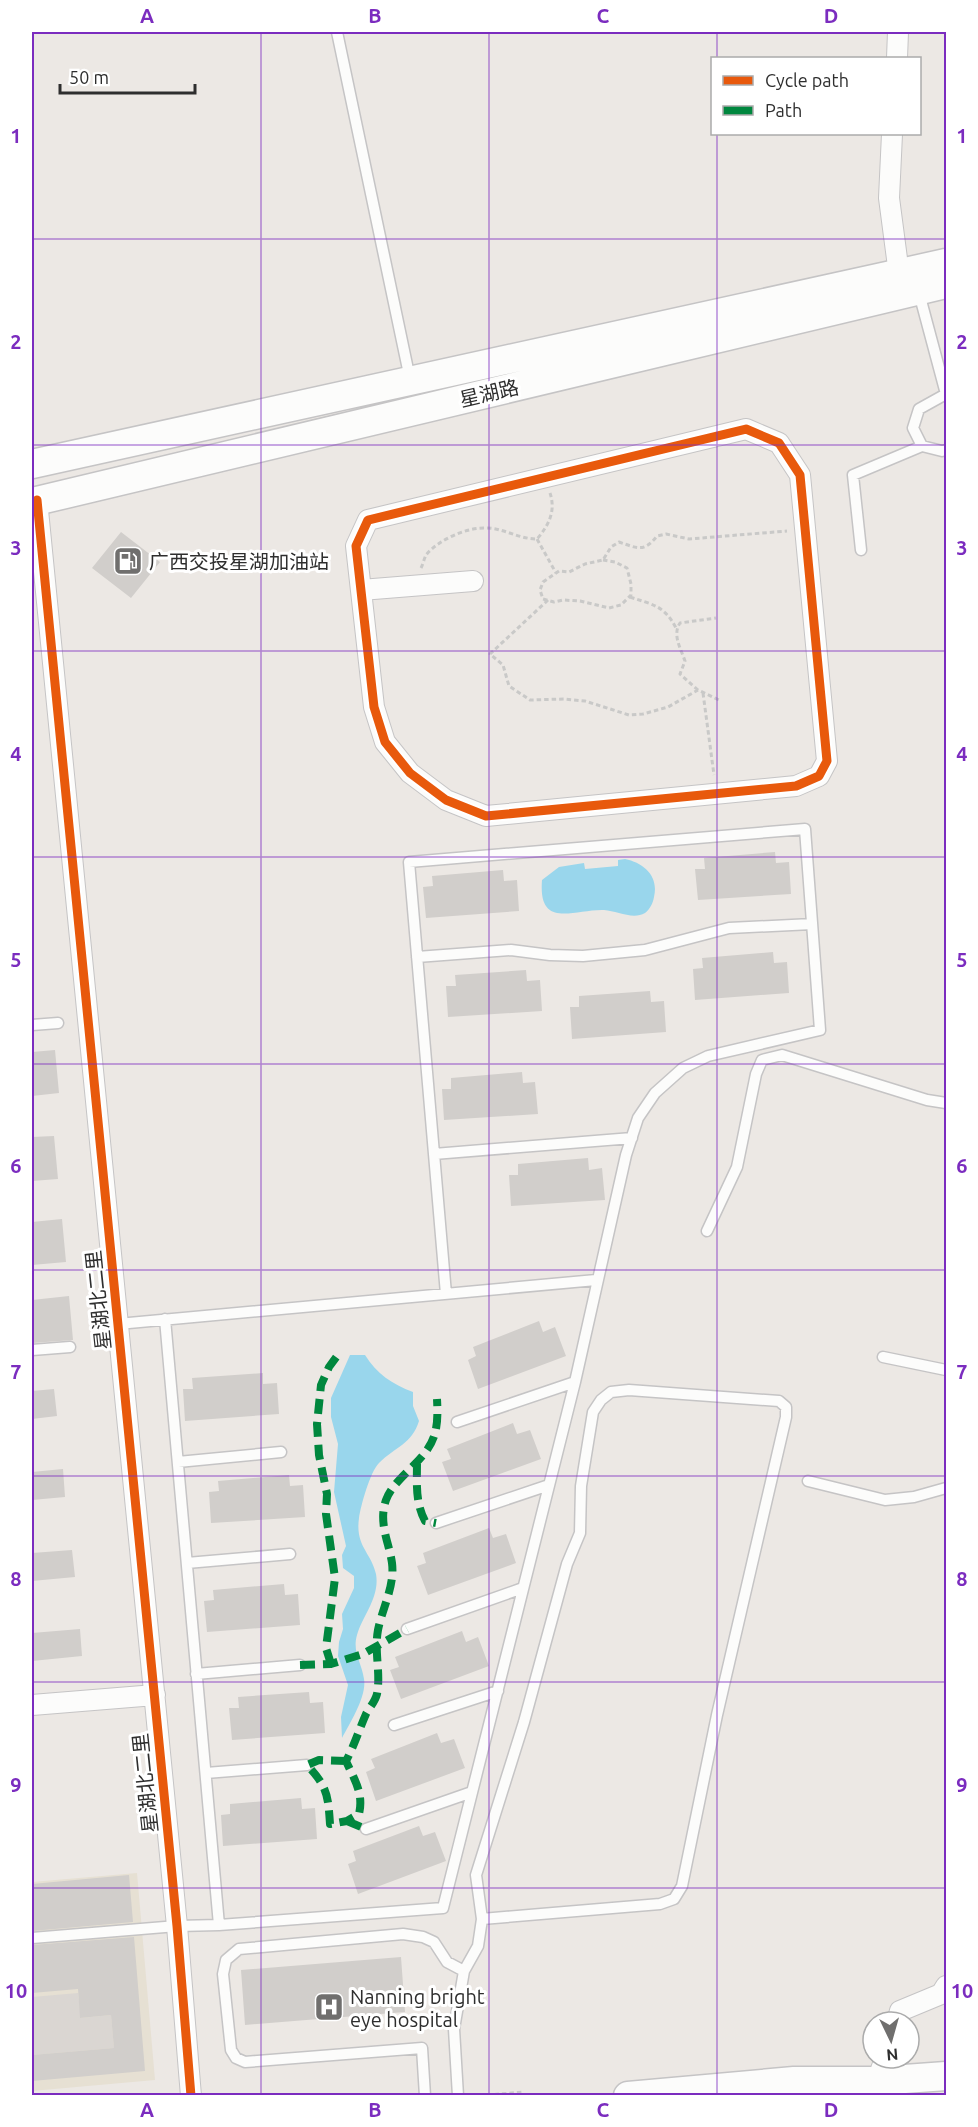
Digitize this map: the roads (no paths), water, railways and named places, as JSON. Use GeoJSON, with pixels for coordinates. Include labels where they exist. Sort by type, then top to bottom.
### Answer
{"type":"FeatureCollection","features":[{"type":"Feature","properties":{"kind":"main road","name":"星湖路"},"geometry":{"type":"LineString","coordinates":[[34,501],[909,282],[946,263]]}},
{"type":"Feature","properties":{"kind":"main road","name":"星湖路"},"geometry":{"type":"LineString","coordinates":[[32,464],[410,382],[909,282],[946,284]]}},
{"type":"Feature","properties":{"kind":"main road"},"geometry":{"type":"LineString","coordinates":[[628,2096],[881,2070],[946,2076]]}},
{"type":"Feature","properties":{"kind":"street"},"geometry":{"type":"LineString","coordinates":[[897,57],[898,32]]}},
{"type":"Feature","properties":{"kind":"street"},"geometry":{"type":"LineString","coordinates":[[892,135],[889,198],[909,282]]}},
{"type":"Feature","properties":{"kind":"street"},"geometry":{"type":"LineString","coordinates":[[746,429],[779,443],[800,475],[827,761],[819,776],[796,786],[486,816],[446,800],[410,773],[385,742],[374,707],[361,590],[356,546],[368,520],[746,429]]}},
{"type":"Feature","properties":{"kind":"street","name":"星湖北二里"},"geometry":{"type":"LineString","coordinates":[[34,501],[155,1695],[191,2096]]}},
{"type":"Feature","properties":{"kind":"street"},"geometry":{"type":"LineString","coordinates":[[361,590],[473,580]]}},
{"type":"Feature","properties":{"kind":"street"},"geometry":{"type":"LineString","coordinates":[[32,1705],[155,1695]]}},
{"type":"Feature","properties":{"kind":"street"},"geometry":{"type":"LineString","coordinates":[[902,2010],[941,1994],[946,1986]]}},
{"type":"Feature","properties":{"kind":"lane"},"geometry":{"type":"LineString","coordinates":[[337,32],[410,382]]}},
{"type":"Feature","properties":{"kind":"lane"},"geometry":{"type":"LineString","coordinates":[[909,282],[946,394],[919,409],[914,428],[922,446]]}},
{"type":"Feature","properties":{"kind":"lane"},"geometry":{"type":"LineString","coordinates":[[861,550],[853,475],[922,446],[942,452],[946,450]]}},
{"type":"Feature","properties":{"kind":"lane"},"geometry":{"type":"LineString","coordinates":[[32,1938],[443,1908],[575,1382],[596,1280],[626,1155],[638,1118],[655,1093],[683,1068],[708,1056],[820,1030],[806,829],[409,862],[447,1294]]}},
{"type":"Feature","properties":{"kind":"lane"},"geometry":{"type":"LineString","coordinates":[[417,957],[511,950],[583,956],[645,950],[729,928],[812,924]]}},
{"type":"Feature","properties":{"kind":"lane"},"geometry":{"type":"LineString","coordinates":[[32,1025],[58,1023]]}},
{"type":"Feature","properties":{"kind":"lane"},"geometry":{"type":"LineString","coordinates":[[707,1231],[737,1167],[756,1074],[762,1060],[782,1054],[927,1101],[946,1103]]}},
{"type":"Feature","properties":{"kind":"lane"},"geometry":{"type":"LineString","coordinates":[[434,1154],[632,1138]]}},
{"type":"Feature","properties":{"kind":"lane"},"geometry":{"type":"LineString","coordinates":[[118,1323],[596,1280]]}},
{"type":"Feature","properties":{"kind":"lane"},"geometry":{"type":"LineString","coordinates":[[165,1319],[219,1925]]}},
{"type":"Feature","properties":{"kind":"lane"},"geometry":{"type":"LineString","coordinates":[[32,1350],[70,1347]]}},
{"type":"Feature","properties":{"kind":"lane"},"geometry":{"type":"LineString","coordinates":[[883,1357],[946,1370]]}},
{"type":"Feature","properties":{"kind":"lane"},"geometry":{"type":"LineString","coordinates":[[457,1422],[575,1382]]}},
{"type":"Feature","properties":{"kind":"lane"},"geometry":{"type":"LineString","coordinates":[[458,2096],[454,2029],[464,1971],[478,1946],[482,1919],[476,1875],[524,1722],[567,1564],[580,1533],[580,1486],[593,1412],[601,1400],[612,1392],[629,1390],[779,1401],[786,1407],[786,1417],[717,1714],[682,1886],[674,1899],[660,1904],[482,1919]]}},
{"type":"Feature","properties":{"kind":"lane"},"geometry":{"type":"LineString","coordinates":[[178,1462],[281,1452]]}},
{"type":"Feature","properties":{"kind":"lane"},"geometry":{"type":"LineString","coordinates":[[808,1481],[885,1500],[914,1497],[946,1488]]}},
{"type":"Feature","properties":{"kind":"lane"},"geometry":{"type":"LineString","coordinates":[[436,1523],[549,1485]]}},
{"type":"Feature","properties":{"kind":"lane"},"geometry":{"type":"LineString","coordinates":[[187,1563],[290,1554]]}},
{"type":"Feature","properties":{"kind":"lane"},"geometry":{"type":"LineString","coordinates":[[407,1629],[523,1588]]}},
{"type":"Feature","properties":{"kind":"lane"},"geometry":{"type":"LineString","coordinates":[[196,1674],[300,1665]]}},
{"type":"Feature","properties":{"kind":"lane"},"geometry":{"type":"LineString","coordinates":[[394,1725],[498,1691]]}},
{"type":"Feature","properties":{"kind":"lane"},"geometry":{"type":"LineString","coordinates":[[206,1773],[307,1765]]}},
{"type":"Feature","properties":{"kind":"lane"},"geometry":{"type":"LineString","coordinates":[[366,1829],[472,1792]]}},
{"type":"Feature","properties":{"kind":"lane"},"geometry":{"type":"LineString","coordinates":[[425,2096],[422,2048],[245,2062],[236,2058],[231,2050],[224,1974],[226,1960],[239,1949],[403,1934],[423,1937],[434,1942],[447,1962],[464,1971]]}},
{"type":"Feature","properties":{"kind":"water"},"geometry":{"type":"Polygon","coordinates":[[[625,859],[644,867],[652,877],[655,890],[653,901],[645,913],[635,916],[593,910],[560,913],[546,906],[542,896],[542,880],[559,867],[584,863],[585,869],[618,866],[618,860],[625,859]]]}},
{"type":"Feature","properties":{"kind":"water"},"geometry":{"type":"Polygon","coordinates":[[[350,1355],[365,1355],[386,1378],[413,1392],[413,1406],[419,1421],[412,1435],[376,1467],[362,1505],[359,1535],[374,1566],[377,1582],[356,1641],[356,1652],[364,1679],[363,1693],[342,1738],[341,1717],[348,1685],[338,1656],[339,1642],[343,1629],[342,1614],[354,1588],[354,1576],[343,1568],[342,1555],[346,1546],[334,1492],[338,1444],[331,1417],[331,1398],[350,1355]]]}},
{"type":"Feature","properties":{"kind":"place","name":"广西交投星湖加油站"},"geometry":{"type":"Point","coordinates":[128,561]}},
{"type":"Feature","properties":{"kind":"place","name":"Nanning bright eye hospital"},"geometry":{"type":"Point","coordinates":[329,2007]}}]}
